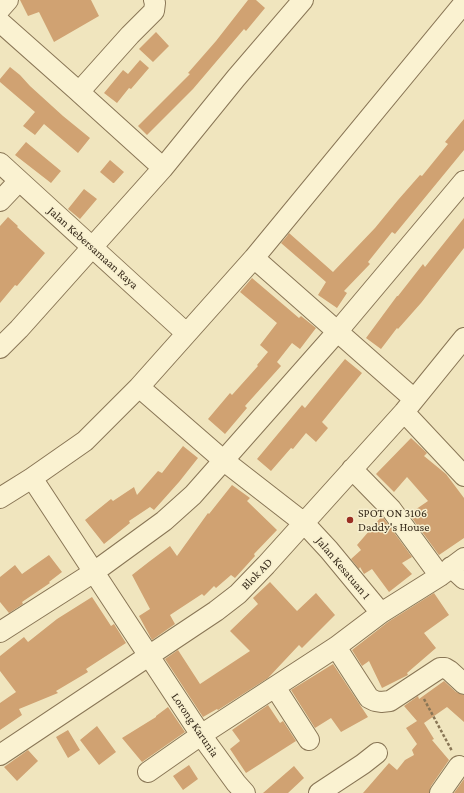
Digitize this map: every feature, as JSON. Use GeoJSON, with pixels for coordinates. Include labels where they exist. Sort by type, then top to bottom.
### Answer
{"type":"FeatureCollection","features":[{"type":"Feature","properties":{"kind":"street"},"geometry":{"type":"LineString","coordinates":[[0,8],[8,0]]}},
{"type":"Feature","properties":{"kind":"street"},"geometry":{"type":"LineString","coordinates":[[80,92],[130,35],[154,11],[154,0]]}},
{"type":"Feature","properties":{"kind":"street"},"geometry":{"type":"LineString","coordinates":[[0,348],[15,334],[163,168],[236,78],[303,0]]}},
{"type":"Feature","properties":{"kind":"street"},"geometry":{"type":"LineString","coordinates":[[0,498],[86,441],[139,387],[254,258],[464,3]]}},
{"type":"Feature","properties":{"kind":"street"},"geometry":{"type":"LineString","coordinates":[[0,22],[80,92],[163,168]]}},
{"type":"Feature","properties":{"kind":"street","name":"Jalan Kebersamaan Raya"},"geometry":{"type":"LineString","coordinates":[[0,163],[186,333]]}},
{"type":"Feature","properties":{"kind":"street"},"geometry":{"type":"LineString","coordinates":[[0,201],[19,181]]}},
{"type":"Feature","properties":{"kind":"street"},"geometry":{"type":"LineString","coordinates":[[0,632],[94,572],[177,510],[193,495],[337,332],[464,181]]}},
{"type":"Feature","properties":{"kind":"street"},"geometry":{"type":"LineString","coordinates":[[254,258],[337,332],[409,405],[464,476]]}},
{"type":"Feature","properties":{"kind":"street","name":"Blok AD"},"geometry":{"type":"LineString","coordinates":[[0,755],[216,611],[238,594],[304,524],[409,405],[464,338]]}},
{"type":"Feature","properties":{"kind":"street","name":"Jalan Kesatuan 1"},"geometry":{"type":"LineString","coordinates":[[139,387],[223,460],[304,524],[329,550],[381,613]]}},
{"type":"Feature","properties":{"kind":"street"},"geometry":{"type":"LineString","coordinates":[[148,772],[201,735],[336,647],[381,613],[455,570],[390,509],[352,469]]}},
{"type":"Feature","properties":{"kind":"street","name":"Lorong Karunia"},"geometry":{"type":"LineString","coordinates":[[32,478],[201,735],[236,784],[245,793]]}},
{"type":"Feature","properties":{"kind":"street"},"geometry":{"type":"LineString","coordinates":[[336,647],[369,698],[375,701],[390,701],[440,668],[445,668],[450,671],[464,684]]}},
{"type":"Feature","properties":{"kind":"street"},"geometry":{"type":"LineString","coordinates":[[275,687],[309,740]]}},
{"type":"Feature","properties":{"kind":"street"},"geometry":{"type":"LineString","coordinates":[[319,793],[377,754]]}},
{"type":"Feature","properties":{"kind":"street"},"geometry":{"type":"LineString","coordinates":[[440,793],[459,766]]}},
{"type":"Feature","properties":{"kind":"path"},"geometry":{"type":"LineString","coordinates":[[416,683],[459,766]]}},
{"type":"Feature","properties":{"kind":"building"},"geometry":{"type":"Polygon","coordinates":[[[20,0],[91,0],[99,16],[54,42],[39,12],[28,16],[20,0]]]}},
{"type":"Feature","properties":{"kind":"building"},"geometry":{"type":"Polygon","coordinates":[[[248,0],[256,0],[265,8],[246,31],[244,29],[193,89],[147,135],[138,126],[190,74],[188,73],[216,41],[248,0]]]}},
{"type":"Feature","properties":{"kind":"building"},"geometry":{"type":"Polygon","coordinates":[[[156,32],[169,46],[153,62],[139,49],[156,32]]]}},
{"type":"Feature","properties":{"kind":"building"},"geometry":{"type":"Polygon","coordinates":[[[140,60],[149,68],[131,89],[129,88],[117,103],[104,93],[123,70],[128,74],[140,60]]]}},
{"type":"Feature","properties":{"kind":"building"},"geometry":{"type":"Polygon","coordinates":[[[10,67],[63,116],[90,138],[78,153],[44,124],[35,135],[23,126],[35,112],[0,82],[0,79],[10,67]]]}},
{"type":"Feature","properties":{"kind":"building"},"geometry":{"type":"Polygon","coordinates":[[[464,119],[464,150],[395,234],[392,232],[368,262],[370,264],[344,291],[347,293],[337,308],[318,295],[326,282],[281,243],[289,233],[333,272],[375,228],[420,175],[422,176],[448,144],[445,142],[464,119]]]}},
{"type":"Feature","properties":{"kind":"building"},"geometry":{"type":"Polygon","coordinates":[[[26,142],[61,171],[51,183],[15,155],[26,142]]]}},
{"type":"Feature","properties":{"kind":"building"},"geometry":{"type":"Polygon","coordinates":[[[110,160],[124,172],[114,183],[100,172],[110,160]]]}},
{"type":"Feature","properties":{"kind":"building"},"geometry":{"type":"Polygon","coordinates":[[[84,189],[97,199],[80,219],[68,209],[84,189]]]}},
{"type":"Feature","properties":{"kind":"building"},"geometry":{"type":"Polygon","coordinates":[[[8,217],[45,253],[17,286],[15,285],[0,303],[0,226],[8,217]]]}},
{"type":"Feature","properties":{"kind":"building"},"geometry":{"type":"Polygon","coordinates":[[[464,218],[464,248],[421,303],[398,329],[397,328],[381,349],[366,338],[423,264],[425,267],[464,218]]]}},
{"type":"Feature","properties":{"kind":"building"},"geometry":{"type":"Polygon","coordinates":[[[252,278],[299,318],[301,316],[316,328],[300,349],[292,343],[277,362],[281,366],[245,406],[247,408],[225,434],[208,419],[230,393],[232,395],[258,366],[257,365],[268,352],[260,345],[277,323],[240,292],[252,278]]]}},
{"type":"Feature","properties":{"kind":"building"},"geometry":{"type":"Polygon","coordinates":[[[345,359],[362,373],[322,422],[328,428],[316,442],[306,433],[293,449],[291,448],[271,471],[257,459],[302,405],[305,408],[345,359]]]}},
{"type":"Feature","properties":{"kind":"building"},"geometry":{"type":"Polygon","coordinates":[[[411,438],[427,453],[424,456],[446,474],[464,498],[464,538],[439,555],[409,514],[428,501],[407,477],[394,492],[376,474],[411,438]]]}},
{"type":"Feature","properties":{"kind":"building"},"geometry":{"type":"Polygon","coordinates":[[[183,446],[198,458],[179,482],[154,510],[150,507],[129,521],[130,523],[104,544],[85,520],[111,499],[113,501],[134,487],[137,495],[158,471],[162,473],[183,446]]]}},
{"type":"Feature","properties":{"kind":"building"},"geometry":{"type":"Polygon","coordinates":[[[232,485],[250,498],[247,501],[277,530],[254,554],[255,556],[235,578],[231,575],[216,588],[214,586],[204,596],[202,594],[170,615],[175,624],[152,640],[139,616],[150,609],[132,575],[170,546],[177,556],[208,513],[209,514],[232,485]]]}},
{"type":"Feature","properties":{"kind":"building"},"geometry":{"type":"Polygon","coordinates":[[[382,516],[412,557],[402,563],[412,574],[389,592],[372,569],[364,574],[360,567],[359,569],[351,559],[361,550],[357,545],[382,516]]]}},
{"type":"Feature","properties":{"kind":"building"},"geometry":{"type":"Polygon","coordinates":[[[49,555],[62,572],[49,582],[50,583],[22,602],[23,604],[9,613],[0,602],[0,577],[15,565],[22,574],[49,555]]]}},
{"type":"Feature","properties":{"kind":"building"},"geometry":{"type":"Polygon","coordinates":[[[270,582],[297,611],[316,593],[335,615],[302,648],[299,645],[268,678],[218,710],[217,709],[203,717],[165,659],[178,650],[200,684],[250,651],[230,631],[258,604],[253,598],[270,582]]]}},
{"type":"Feature","properties":{"kind":"building"},"geometry":{"type":"Polygon","coordinates":[[[434,593],[449,615],[424,633],[436,648],[407,673],[408,675],[382,688],[369,661],[362,666],[352,650],[388,622],[434,593]]]}},
{"type":"Feature","properties":{"kind":"building"},"geometry":{"type":"Polygon","coordinates":[[[92,597],[111,626],[114,624],[126,643],[86,669],[88,672],[56,691],[58,693],[19,709],[22,715],[0,730],[0,703],[16,692],[0,671],[0,656],[24,637],[28,642],[57,619],[92,597]]]}},
{"type":"Feature","properties":{"kind":"building"},"geometry":{"type":"Polygon","coordinates":[[[333,664],[368,717],[341,732],[331,718],[315,728],[291,690],[333,664]]]}},
{"type":"Feature","properties":{"kind":"building"},"geometry":{"type":"Polygon","coordinates":[[[444,681],[456,692],[464,695],[464,722],[447,707],[424,723],[434,739],[432,740],[449,760],[431,786],[429,793],[363,793],[389,763],[397,770],[405,760],[414,755],[412,750],[417,744],[406,728],[417,721],[404,706],[418,696],[419,699],[444,681]]]}},
{"type":"Feature","properties":{"kind":"building"},"geometry":{"type":"Polygon","coordinates":[[[268,705],[280,723],[283,721],[296,741],[246,773],[230,749],[240,741],[232,730],[268,705]]]}},
{"type":"Feature","properties":{"kind":"building"},"geometry":{"type":"Polygon","coordinates":[[[168,707],[185,732],[142,762],[122,738],[156,717],[168,707]]]}},
{"type":"Feature","properties":{"kind":"building"},"geometry":{"type":"Polygon","coordinates":[[[97,726],[116,752],[99,765],[80,740],[97,726]]]}},
{"type":"Feature","properties":{"kind":"building"},"geometry":{"type":"Polygon","coordinates":[[[68,730],[80,750],[68,758],[56,737],[68,730]]]}},
{"type":"Feature","properties":{"kind":"building"},"geometry":{"type":"Polygon","coordinates":[[[28,750],[38,761],[17,781],[4,767],[28,750]]]}},
{"type":"Feature","properties":{"kind":"building"},"geometry":{"type":"Polygon","coordinates":[[[189,765],[198,779],[183,790],[173,776],[189,765]]]}},
{"type":"Feature","properties":{"kind":"building"},"geometry":{"type":"Polygon","coordinates":[[[294,766],[304,778],[288,793],[263,793],[294,766]]]}},
{"type":"Feature","properties":{"kind":"building"},"geometry":{"type":"Polygon","coordinates":[[[464,779],[464,793],[454,793],[464,779]]]}},
{"type":"Feature","properties":{"kind":"place","name":"SPOT ON 3106 Daddy's House"},"geometry":{"type":"Point","coordinates":[350,520]}}]}
